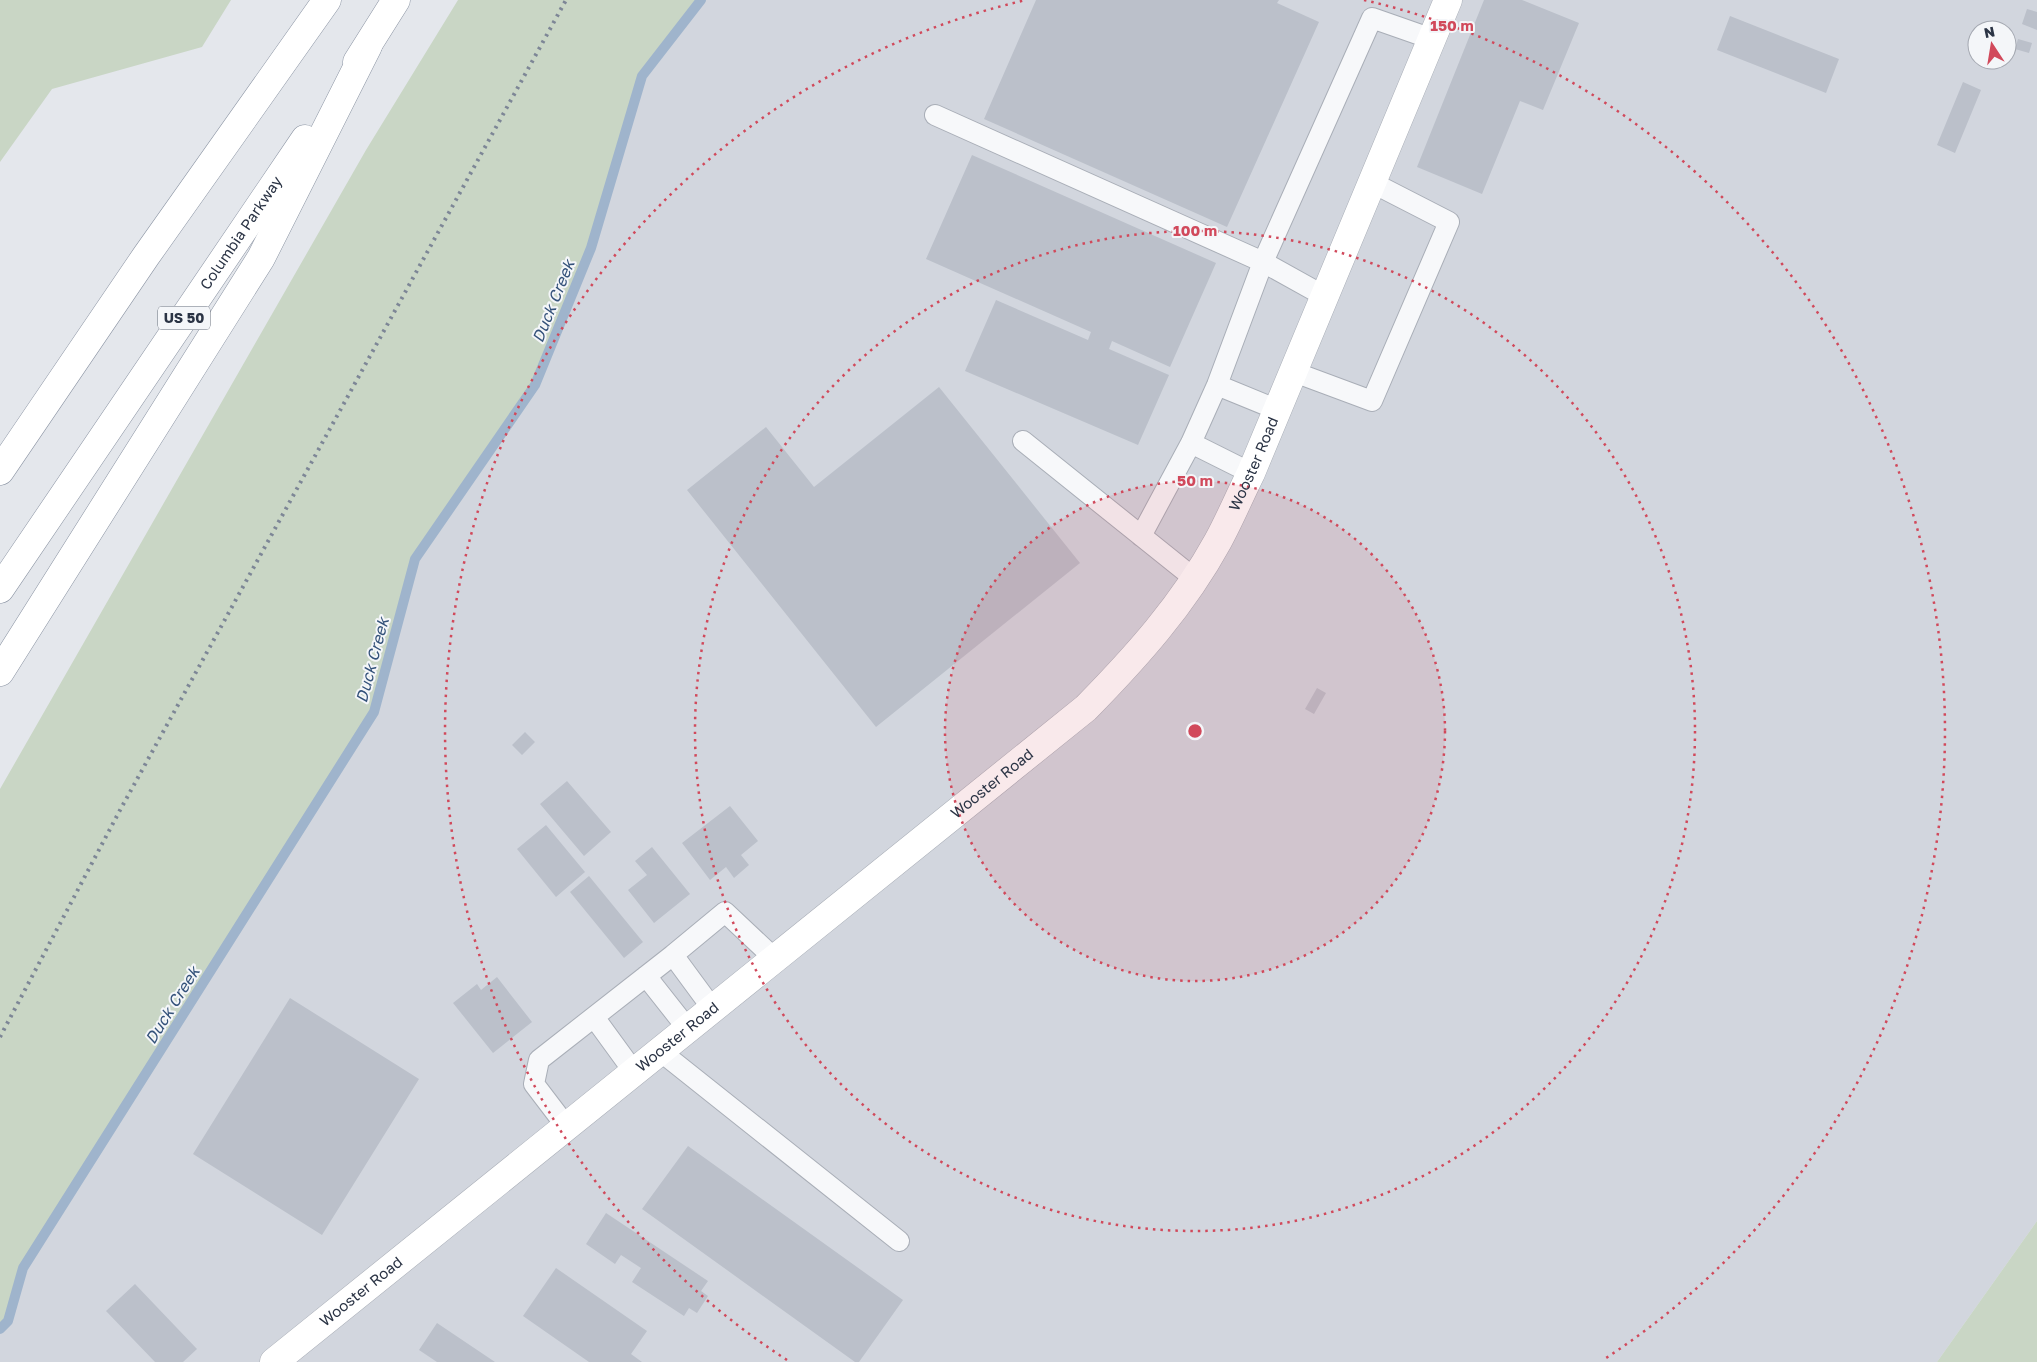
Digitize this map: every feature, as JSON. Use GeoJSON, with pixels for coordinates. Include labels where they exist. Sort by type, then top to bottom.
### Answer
{"type":"FeatureCollection","features":[{"type":"Feature","properties":{"kind":"main road"},"geometry":{"type":"LineString","coordinates":[[0,471],[146,256],[327,0]]}},
{"type":"Feature","properties":{"kind":"main road","name":"Columbia Parkway"},"geometry":{"type":"LineString","coordinates":[[0,589],[368,46],[396,0]]}},
{"type":"Feature","properties":{"kind":"main road","name":"Wooster Road"},"geometry":{"type":"LineString","coordinates":[[274,1362],[1086,708],[1139,654],[1195,579],[1218,542],[1251,473],[1326,297],[1448,0]]}},
{"type":"Feature","properties":{"kind":"main road"},"geometry":{"type":"LineString","coordinates":[[0,672],[261,258],[368,46]]}},
{"type":"Feature","properties":{"kind":"lane"},"geometry":{"type":"LineString","coordinates":[[1141,536],[1191,443],[1217,385],[1263,262],[1372,18],[1432,39]]}},
{"type":"Feature","properties":{"kind":"lane"},"geometry":{"type":"LineString","coordinates":[[935,115],[1263,262],[1326,297]]}},
{"type":"Feature","properties":{"kind":"lane"},"geometry":{"type":"LineString","coordinates":[[1294,372],[1372,401],[1449,222],[1373,183]]}},
{"type":"Feature","properties":{"kind":"lane"},"geometry":{"type":"LineString","coordinates":[[1217,385],[1278,410]]}},
{"type":"Feature","properties":{"kind":"lane"},"geometry":{"type":"LineString","coordinates":[[1023,441],[1195,579]]}},
{"type":"Feature","properties":{"kind":"lane"},"geometry":{"type":"LineString","coordinates":[[1191,443],[1251,473]]}},
{"type":"Feature","properties":{"kind":"lane"},"geometry":{"type":"LineString","coordinates":[[566,1126],[534,1084],[539,1060],[725,912],[774,958]]}},
{"type":"Feature","properties":{"kind":"lane"},"geometry":{"type":"LineString","coordinates":[[673,955],[712,1008]]}},
{"type":"Feature","properties":{"kind":"lane"},"geometry":{"type":"LineString","coordinates":[[646,976],[687,1028]]}},
{"type":"Feature","properties":{"kind":"lane"},"geometry":{"type":"LineString","coordinates":[[594,1017],[634,1072]]}},
{"type":"Feature","properties":{"kind":"lane"},"geometry":{"type":"LineString","coordinates":[[660,1051],[899,1241]]}},
{"type":"Feature","properties":{"kind":"shaded area"},"geometry":{"type":"Polygon","coordinates":[[[701,0],[2037,0],[2037,1221],[1937,1362],[0,1362],[0,1329],[8,1321],[23,1268],[374,712],[415,559],[535,385],[591,248],[642,76],[701,0]]]}},
{"type":"Feature","properties":{"kind":"green space"},"geometry":{"type":"Polygon","coordinates":[[[0,0],[231,0],[202,47],[52,89],[0,162],[0,0]]]}},
{"type":"Feature","properties":{"kind":"green space"},"geometry":{"type":"Polygon","coordinates":[[[458,0],[701,0],[642,77],[591,248],[535,385],[415,559],[374,712],[23,1268],[8,1321],[0,1329],[0,789],[366,150],[458,0]]]}},
{"type":"Feature","properties":{"kind":"green space"},"geometry":{"type":"Polygon","coordinates":[[[2037,1221],[2037,1362],[1937,1362],[2037,1221]]]}},
{"type":"Feature","properties":{"kind":"building"},"geometry":{"type":"Polygon","coordinates":[[[1036,0],[1279,0],[1277,3],[1319,22],[1227,227],[984,119],[1036,0]]]}},
{"type":"Feature","properties":{"kind":"building"},"geometry":{"type":"Polygon","coordinates":[[[1484,0],[1522,0],[1579,23],[1543,110],[1520,101],[1482,194],[1417,167],[1484,0]]]}},
{"type":"Feature","properties":{"kind":"building"},"geometry":{"type":"Polygon","coordinates":[[[2027,9],[2037,12],[2037,30],[2022,24],[2027,9]]]}},
{"type":"Feature","properties":{"kind":"building"},"geometry":{"type":"Polygon","coordinates":[[[1730,16],[1839,59],[1826,93],[1717,50],[1730,16]]]}},
{"type":"Feature","properties":{"kind":"building"},"geometry":{"type":"Polygon","coordinates":[[[2018,39],[2032,43],[2029,53],[2017,50],[2018,39]]]}},
{"type":"Feature","properties":{"kind":"building"},"geometry":{"type":"Polygon","coordinates":[[[1963,82],[1981,90],[1955,153],[1937,145],[1963,82]]]}},
{"type":"Feature","properties":{"kind":"building"},"geometry":{"type":"Polygon","coordinates":[[[972,155],[1216,263],[1170,367],[1112,341],[1109,349],[1169,375],[1138,445],[965,371],[996,300],[1088,340],[1091,332],[926,259],[972,155]]]}},
{"type":"Feature","properties":{"kind":"building"},"geometry":{"type":"Polygon","coordinates":[[[939,387],[1080,563],[876,727],[687,490],[766,427],[814,487],[939,387]]]}},
{"type":"Feature","properties":{"kind":"building"},"geometry":{"type":"Polygon","coordinates":[[[1317,688],[1326,693],[1314,714],[1305,709],[1317,688]]]}},
{"type":"Feature","properties":{"kind":"building"},"geometry":{"type":"Polygon","coordinates":[[[525,732],[535,742],[522,755],[512,745],[525,732]]]}},
{"type":"Feature","properties":{"kind":"building"},"geometry":{"type":"Polygon","coordinates":[[[567,781],[611,832],[584,856],[540,804],[567,781]]]}},
{"type":"Feature","properties":{"kind":"building"},"geometry":{"type":"Polygon","coordinates":[[[730,806],[758,841],[741,855],[749,865],[734,878],[726,867],[710,880],[682,843],[730,806]]]}},
{"type":"Feature","properties":{"kind":"building"},"geometry":{"type":"Polygon","coordinates":[[[546,825],[585,872],[556,897],[517,849],[546,825]]]}},
{"type":"Feature","properties":{"kind":"building"},"geometry":{"type":"Polygon","coordinates":[[[652,847],[690,894],[654,923],[628,890],[647,875],[635,861],[652,847]]]}},
{"type":"Feature","properties":{"kind":"building"},"geometry":{"type":"Polygon","coordinates":[[[589,876],[643,942],[624,958],[570,892],[589,876]]]}},
{"type":"Feature","properties":{"kind":"building"},"geometry":{"type":"Polygon","coordinates":[[[497,977],[532,1022],[493,1053],[453,1003],[477,984],[481,990],[497,977]]]}},
{"type":"Feature","properties":{"kind":"building"},"geometry":{"type":"Polygon","coordinates":[[[290,998],[419,1079],[322,1235],[193,1154],[290,998]]]}},
{"type":"Feature","properties":{"kind":"building"},"geometry":{"type":"Polygon","coordinates":[[[688,1146],[903,1300],[859,1362],[855,1362],[642,1209],[688,1146]]]}},
{"type":"Feature","properties":{"kind":"building"},"geometry":{"type":"Polygon","coordinates":[[[606,1213],[708,1281],[701,1291],[708,1296],[697,1313],[689,1308],[684,1316],[632,1282],[641,1268],[621,1255],[615,1264],[586,1244],[606,1213]]]}},
{"type":"Feature","properties":{"kind":"building"},"geometry":{"type":"Polygon","coordinates":[[[556,1268],[647,1331],[631,1354],[642,1362],[589,1362],[523,1316],[556,1268]]]}},
{"type":"Feature","properties":{"kind":"building"},"geometry":{"type":"Polygon","coordinates":[[[135,1284],[197,1349],[183,1362],[155,1362],[106,1311],[135,1284]]]}},
{"type":"Feature","properties":{"kind":"building"},"geometry":{"type":"Polygon","coordinates":[[[437,1323],[495,1362],[437,1362],[419,1350],[437,1323]]]}},
{"type":"Feature","properties":{"kind":"waterway","name":"Duck Creek"},"geometry":{"type":"LineString","coordinates":[[0,1329],[8,1321],[23,1268],[374,712],[415,559],[535,385],[591,248],[642,76],[701,0]]}},
{"type":"Feature","properties":{"kind":"railway"},"geometry":{"type":"LineString","coordinates":[[0,1037],[119,812],[566,0]]}}]}
